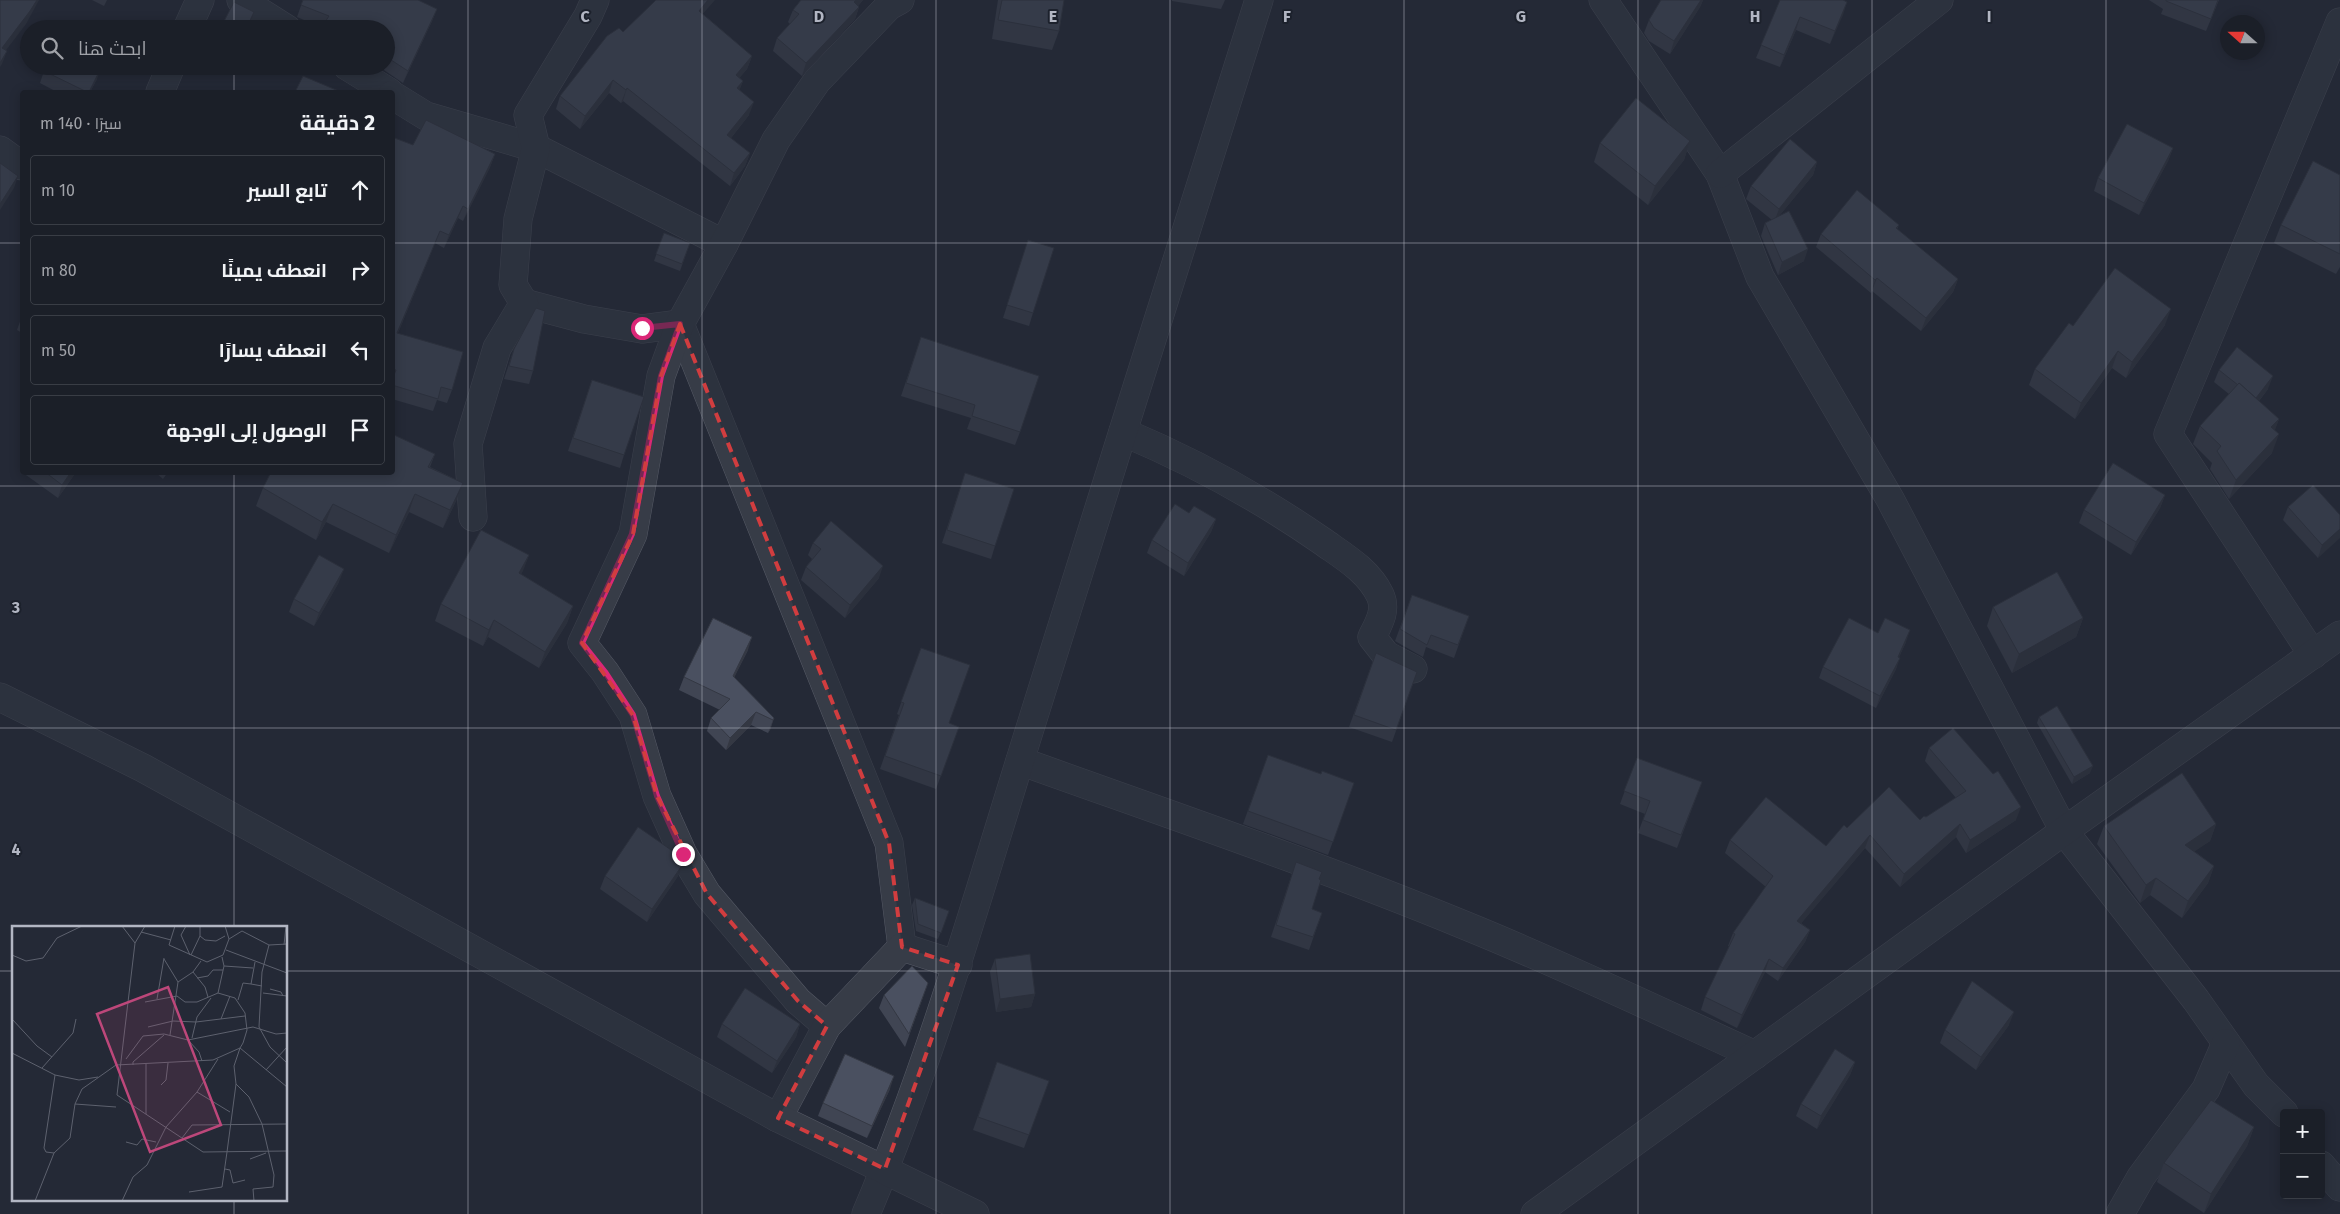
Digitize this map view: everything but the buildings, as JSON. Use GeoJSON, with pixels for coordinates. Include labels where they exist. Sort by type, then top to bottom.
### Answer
{"type":"FeatureCollection","features":[{"type":"Feature","properties":{"kind":"street"},"geometry":{"type":"LineString","coordinates":[[191,20],[200,0]]}},
{"type":"Feature","properties":{"kind":"street"},"geometry":{"type":"LineString","coordinates":[[242,0],[273,20]]}},
{"type":"Feature","properties":{"kind":"street"},"geometry":{"type":"LineString","coordinates":[[595,0],[588,16],[528,115],[536,148],[518,219],[513,285],[524,303],[584,318],[642,328],[680,324]]}},
{"type":"Feature","properties":{"kind":"street"},"geometry":{"type":"LineString","coordinates":[[866,1214],[886,1169],[958,966],[1020,761],[1259,0]]}},
{"type":"Feature","properties":{"kind":"street"},"geometry":{"type":"LineString","coordinates":[[1602,0],[1720,174],[1760,277],[1890,499],[2064,831],[2196,1000],[2256,1085],[2280,1109]]}},
{"type":"Feature","properties":{"kind":"street"},"geometry":{"type":"LineString","coordinates":[[1720,174],[1939,0]]}},
{"type":"Feature","properties":{"kind":"street"},"geometry":{"type":"LineString","coordinates":[[827,1026],[798,1001],[707,894],[683,854],[657,796],[633,715],[605,672],[582,643],[632,534],[661,376],[680,324],[724,244],[776,140],[817,82],[893,2]]}},
{"type":"Feature","properties":{"kind":"street"},"geometry":{"type":"LineString","coordinates":[[2313,655],[2168,434],[2340,22]]}},
{"type":"Feature","properties":{"kind":"street"},"geometry":{"type":"LineString","coordinates":[[161,90],[167,75]]}},
{"type":"Feature","properties":{"kind":"street"},"geometry":{"type":"LineString","coordinates":[[361,75],[385,90]]}},
{"type":"Feature","properties":{"kind":"street"},"geometry":{"type":"LineString","coordinates":[[395,97],[426,116],[536,148],[724,244]]}},
{"type":"Feature","properties":{"kind":"street"},"geometry":{"type":"LineString","coordinates":[[0,150],[20,165]]}},
{"type":"Feature","properties":{"kind":"street"},"geometry":{"type":"LineString","coordinates":[[474,517],[468,444],[497,348],[524,303]]}},
{"type":"Feature","properties":{"kind":"street"},"geometry":{"type":"LineString","coordinates":[[680,324],[889,843],[902,947]]}},
{"type":"Feature","properties":{"kind":"street"},"geometry":{"type":"LineString","coordinates":[[1123,432],[1172,453],[1288,518],[1359,567],[1380,595],[1383,614],[1372,637],[1386,655],[1414,669]]}},
{"type":"Feature","properties":{"kind":"street"},"geometry":{"type":"LineString","coordinates":[[1536,1214],[2064,831],[2340,635]]}},
{"type":"Feature","properties":{"kind":"street"},"geometry":{"type":"LineString","coordinates":[[0,697],[143,768],[778,1118],[975,1214]]}},
{"type":"Feature","properties":{"kind":"street"},"geometry":{"type":"LineString","coordinates":[[1020,761],[1207,828],[1464,925],[1755,1055]]}},
{"type":"Feature","properties":{"kind":"street"},"geometry":{"type":"LineString","coordinates":[[902,947],[958,966]]}},
{"type":"Feature","properties":{"kind":"street"},"geometry":{"type":"LineString","coordinates":[[778,1118],[827,1026],[902,947]]}},
{"type":"Feature","properties":{"kind":"street"},"geometry":{"type":"LineString","coordinates":[[2120,1214],[2141,1178],[2206,1089],[2226,1043]]}},
{"type":"Feature","properties":{"kind":"street"},"geometry":{"type":"LineString","coordinates":[[2325,1170],[2340,1187]]}},
{"type":"Feature","properties":{"kind":"highlighted area"},"geometry":{"type":"Polygon","coordinates":[[[680,324],[889,843],[902,947],[958,965],[885,1169],[778,1118],[827,1026],[798,1001],[707,894],[657,796],[633,715],[582,643],[633,534],[661,376],[680,324]]]}},
{"type":"Feature","properties":{"kind":"route"},"geometry":{"type":"LineString","coordinates":[[642,328],[680,324],[661,376],[632,534],[582,643],[605,672],[633,715],[657,796],[683,854]]}}]}
